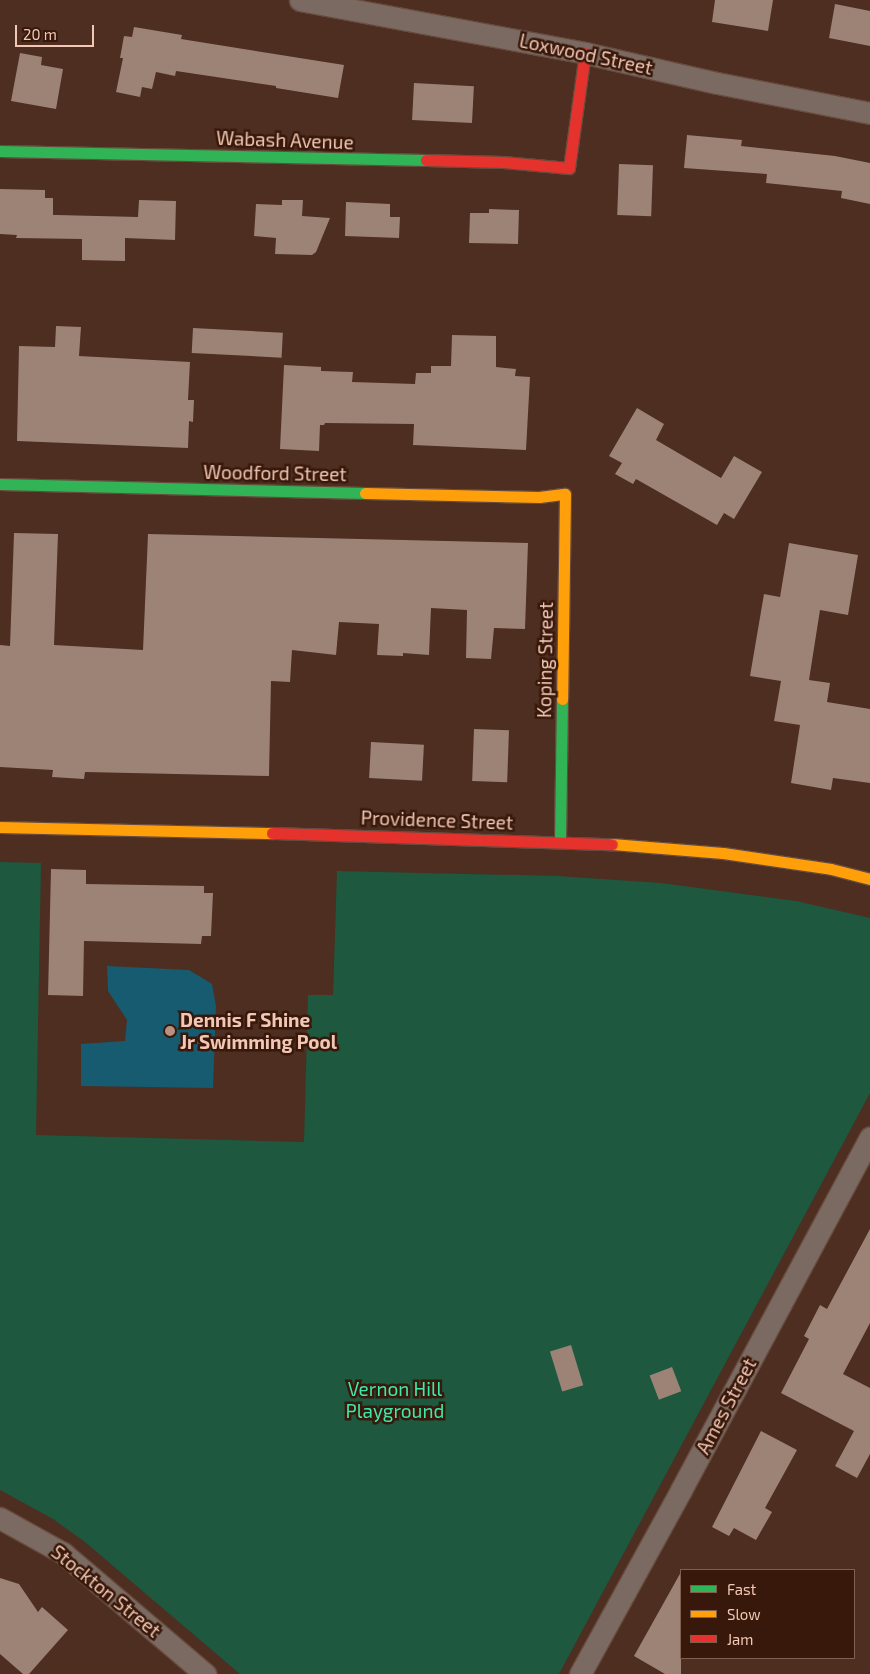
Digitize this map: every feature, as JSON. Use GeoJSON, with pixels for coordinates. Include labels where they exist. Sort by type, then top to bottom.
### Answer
{"type":"FeatureCollection","features":[{"type":"Feature","properties":{"kind":"street","name":"Loxwood Street"},"geometry":{"type":"LineString","coordinates":[[300,0],[585,53],[717,83],[870,113]]}},
{"type":"Feature","properties":{"kind":"street","name":"Wabash Avenue"},"geometry":{"type":"LineString","coordinates":[[0,152],[503,162],[568,168],[585,53]]}},
{"type":"Feature","properties":{"kind":"street","name":"Woodford Street"},"geometry":{"type":"LineString","coordinates":[[0,484],[550,496]]}},
{"type":"Feature","properties":{"kind":"street","name":"Koping Street"},"geometry":{"type":"LineString","coordinates":[[550,496],[565,494],[560,842]]}},
{"type":"Feature","properties":{"kind":"street","name":"Providence Street"},"geometry":{"type":"LineString","coordinates":[[0,827],[375,835],[652,846],[723,853],[831,869],[870,879]]}},
{"type":"Feature","properties":{"kind":"street","name":"Ames Street"},"geometry":{"type":"LineString","coordinates":[[580,1674],[870,1138]]}},
{"type":"Feature","properties":{"kind":"street","name":"Stockton Street"},"geometry":{"type":"LineString","coordinates":[[0,1518],[63,1553],[205,1674]]}},
{"type":"Feature","properties":{"kind":"green space","name":"Vernon Hill Playground"},"geometry":{"type":"Polygon","coordinates":[[[0,862],[41,863],[36,1135],[304,1142],[308,995],[333,995],[337,871],[558,876],[661,883],[796,901],[870,918],[870,1093],[559,1674],[240,1674],[85,1542],[53,1519],[0,1490],[0,862]]]}},
{"type":"Feature","properties":{"kind":"water","name":"Dennis F Shine Jr Swimming Pool"},"geometry":{"type":"Polygon","coordinates":[[[107,966],[189,970],[212,984],[216,1006],[213,1088],[81,1086],[81,1044],[125,1041],[127,1020],[108,991],[107,966]]]}},
{"type":"Feature","properties":{"kind":"building"},"geometry":{"type":"Polygon","coordinates":[[[715,0],[773,0],[768,31],[712,22],[715,0]]]}},
{"type":"Feature","properties":{"kind":"building"},"geometry":{"type":"Polygon","coordinates":[[[835,4],[870,11],[870,46],[829,38],[835,4]]]}},
{"type":"Feature","properties":{"kind":"building"},"geometry":{"type":"Polygon","coordinates":[[[134,27],[182,35],[181,39],[344,65],[338,98],[276,88],[276,86],[176,71],[175,76],[156,72],[152,89],[142,87],[140,97],[116,92],[123,58],[120,58],[124,36],[132,37],[134,27]]]}},
{"type":"Feature","properties":{"kind":"building"},"geometry":{"type":"Polygon","coordinates":[[[20,53],[42,57],[41,65],[63,69],[56,109],[11,101],[20,53]]]}},
{"type":"Feature","properties":{"kind":"building"},"geometry":{"type":"Polygon","coordinates":[[[414,83],[474,86],[472,123],[412,120],[414,83]]]}},
{"type":"Feature","properties":{"kind":"building"},"geometry":{"type":"Polygon","coordinates":[[[687,135],[742,140],[741,146],[835,156],[870,163],[870,204],[841,198],[842,191],[766,183],[767,174],[684,168],[687,135]]]}},
{"type":"Feature","properties":{"kind":"building"},"geometry":{"type":"Polygon","coordinates":[[[619,164],[653,165],[651,216],[617,215],[619,164]]]}},
{"type":"Feature","properties":{"kind":"building"},"geometry":{"type":"Polygon","coordinates":[[[0,189],[45,190],[45,198],[53,198],[53,215],[138,217],[139,200],[176,201],[175,240],[125,238],[125,261],[82,260],[82,239],[16,238],[17,235],[0,234],[0,189]]]}},
{"type":"Feature","properties":{"kind":"building"},"geometry":{"type":"Polygon","coordinates":[[[282,200],[303,200],[302,216],[330,218],[316,252],[312,255],[275,254],[276,238],[254,236],[256,204],[282,205],[282,200]]]}},
{"type":"Feature","properties":{"kind":"building"},"geometry":{"type":"Polygon","coordinates":[[[346,202],[390,204],[390,217],[400,217],[399,238],[345,236],[346,202]]]}},
{"type":"Feature","properties":{"kind":"building"},"geometry":{"type":"Polygon","coordinates":[[[489,209],[519,210],[518,244],[469,243],[470,213],[489,213],[489,209]]]}},
{"type":"Feature","properties":{"kind":"building"},"geometry":{"type":"Polygon","coordinates":[[[56,326],[81,327],[79,356],[190,362],[188,400],[194,400],[193,422],[189,421],[188,448],[17,441],[19,346],[55,347],[56,326]]]}},
{"type":"Feature","properties":{"kind":"building"},"geometry":{"type":"Polygon","coordinates":[[[193,328],[283,333],[282,358],[192,353],[193,328]]]}},
{"type":"Feature","properties":{"kind":"building"},"geometry":{"type":"Polygon","coordinates":[[[452,335],[496,336],[496,367],[516,369],[515,376],[530,377],[526,450],[413,445],[414,424],[325,423],[320,425],[319,451],[280,449],[284,365],[321,367],[321,371],[353,372],[352,382],[415,384],[416,373],[431,373],[431,366],[451,366],[452,335]]]}},
{"type":"Feature","properties":{"kind":"building"},"geometry":{"type":"Polygon","coordinates":[[[637,408],[664,424],[656,440],[721,478],[734,456],[762,472],[734,519],[724,513],[717,525],[636,479],[633,484],[615,474],[622,463],[609,456],[637,408]]]}},
{"type":"Feature","properties":{"kind":"building"},"geometry":{"type":"Polygon","coordinates":[[[14,533],[58,534],[54,645],[143,650],[148,534],[528,543],[525,629],[494,628],[491,659],[466,658],[467,610],[431,608],[429,655],[403,653],[403,656],[377,655],[379,624],[339,622],[336,655],[292,650],[290,682],[271,681],[269,776],[85,772],[84,779],[52,777],[53,770],[0,767],[0,645],[10,646],[14,533]]]}},
{"type":"Feature","properties":{"kind":"building"},"geometry":{"type":"Polygon","coordinates":[[[789,543],[858,555],[848,615],[820,610],[809,680],[830,683],[827,702],[870,709],[870,783],[833,778],[831,790],[791,783],[800,725],[774,721],[781,681],[750,676],[764,594],[780,597],[789,543]]]}},
{"type":"Feature","properties":{"kind":"building"},"geometry":{"type":"Polygon","coordinates":[[[474,729],[509,730],[507,782],[472,781],[474,729]]]}},
{"type":"Feature","properties":{"kind":"building"},"geometry":{"type":"Polygon","coordinates":[[[371,742],[424,745],[422,781],[369,778],[371,742]]]}},
{"type":"Feature","properties":{"kind":"building"},"geometry":{"type":"Polygon","coordinates":[[[51,869],[86,870],[86,884],[204,886],[204,893],[213,893],[211,936],[202,936],[201,944],[84,941],[83,996],[48,995],[51,869]]]}},
{"type":"Feature","properties":{"kind":"building"},"geometry":{"type":"Polygon","coordinates":[[[870,1229],[870,1323],[843,1374],[870,1388],[870,1454],[857,1478],[835,1466],[854,1431],[781,1393],[809,1339],[804,1336],[820,1305],[827,1309],[870,1229]]]}},
{"type":"Feature","properties":{"kind":"building"},"geometry":{"type":"Polygon","coordinates":[[[571,1345],[583,1385],[562,1392],[550,1351],[571,1345]]]}},
{"type":"Feature","properties":{"kind":"building"},"geometry":{"type":"Polygon","coordinates":[[[672,1367],[681,1391],[659,1400],[650,1376],[672,1367]]]}},
{"type":"Feature","properties":{"kind":"building"},"geometry":{"type":"Polygon","coordinates":[[[761,1431],[797,1450],[765,1508],[772,1512],[756,1540],[734,1528],[729,1536],[712,1527],[761,1431]]]}},
{"type":"Feature","properties":{"kind":"building"},"geometry":{"type":"Polygon","coordinates":[[[680,1574],[681,1674],[665,1674],[634,1656],[680,1574]]]}},
{"type":"Feature","properties":{"kind":"building"},"geometry":{"type":"Polygon","coordinates":[[[0,1578],[19,1584],[38,1612],[42,1607],[68,1630],[29,1674],[23,1674],[0,1654],[0,1578]]]}},
{"type":"Feature","properties":{"kind":"traffic: fast"},"geometry":{"type":"LineString","coordinates":[[0,151],[426,160]]}},
{"type":"Feature","properties":{"kind":"traffic: fast"},"geometry":{"type":"LineString","coordinates":[[0,484],[365,493]]}},
{"type":"Feature","properties":{"kind":"traffic: fast"},"geometry":{"type":"LineString","coordinates":[[560,842],[562,699]]}},
{"type":"Feature","properties":{"kind":"traffic: slow"},"geometry":{"type":"LineString","coordinates":[[365,493],[539,497],[565,494],[562,699]]}},
{"type":"Feature","properties":{"kind":"traffic: slow"},"geometry":{"type":"LineString","coordinates":[[0,827],[272,833]]}},
{"type":"Feature","properties":{"kind":"traffic: slow"},"geometry":{"type":"LineString","coordinates":[[612,844],[723,853],[831,869],[870,879]]}},
{"type":"Feature","properties":{"kind":"traffic: jam"},"geometry":{"type":"LineString","coordinates":[[426,160],[503,162],[569,168],[585,53]]}},
{"type":"Feature","properties":{"kind":"traffic: jam"},"geometry":{"type":"LineString","coordinates":[[272,833],[612,844]]}},
{"type":"Feature","properties":{"kind":"place","name":"Dennis F Shine Jr Swimming Pool"},"geometry":{"type":"Point","coordinates":[170,1031]}}]}
